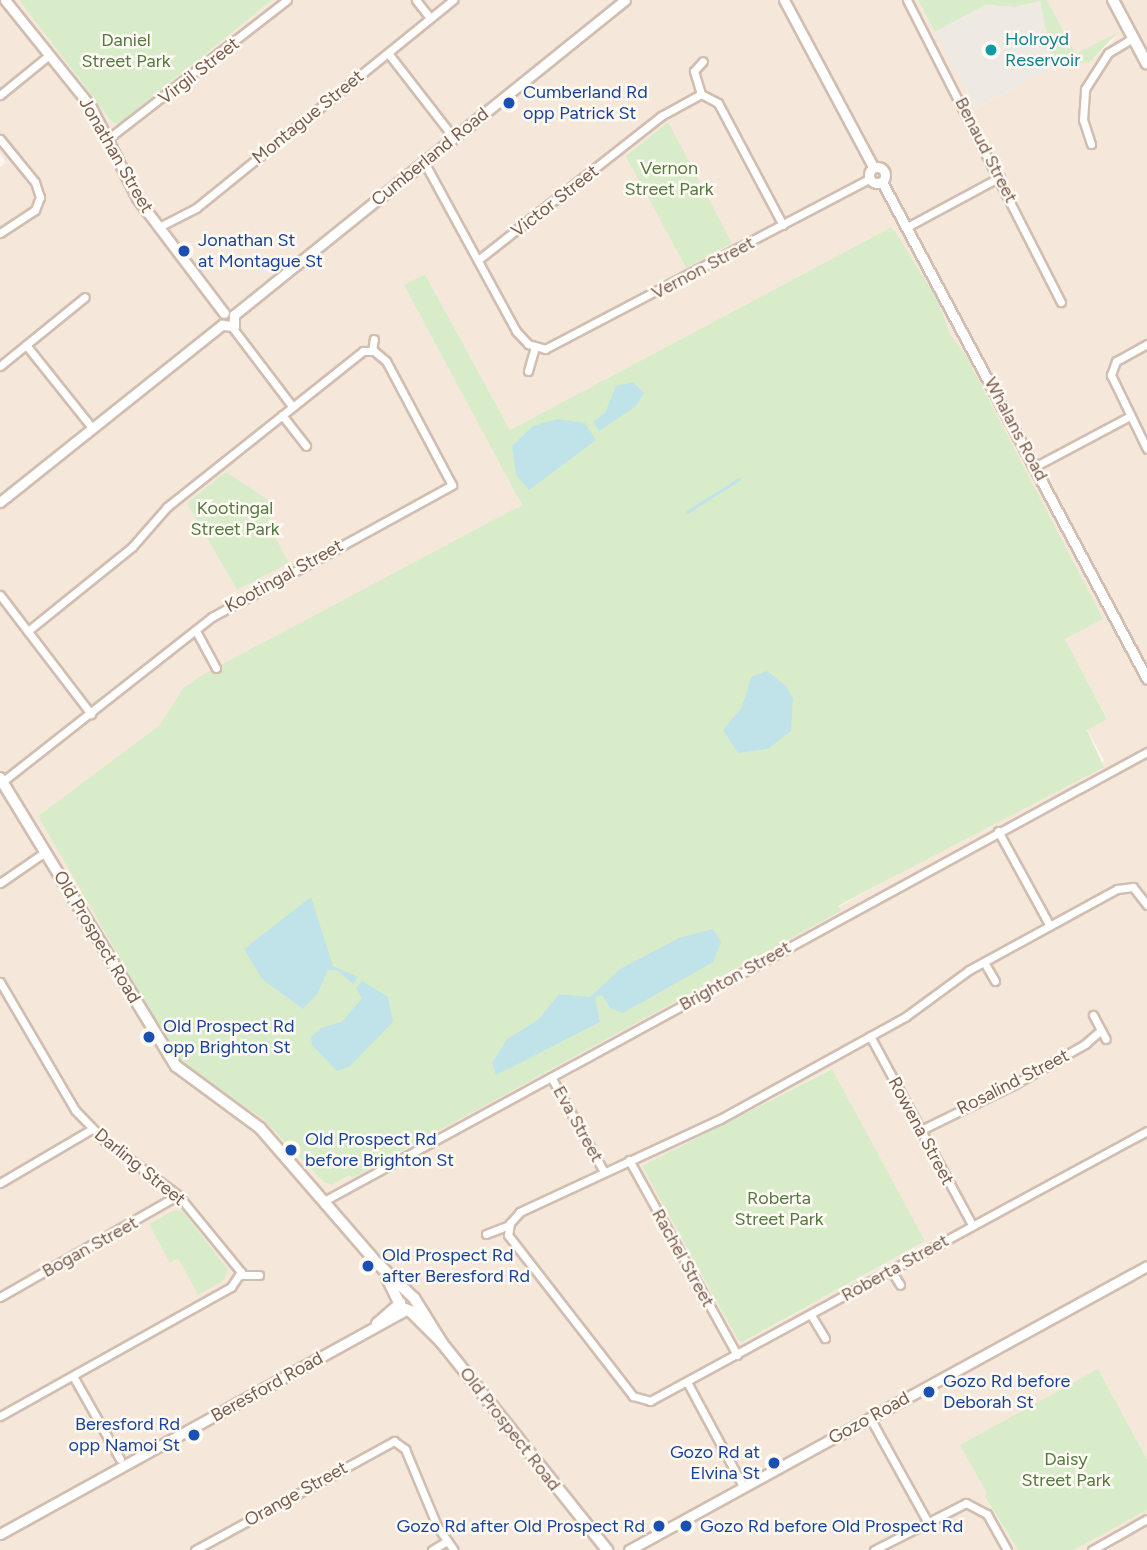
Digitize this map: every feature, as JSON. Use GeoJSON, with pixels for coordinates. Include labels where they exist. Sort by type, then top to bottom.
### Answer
{"type":"FeatureCollection","features":[{"type":"Feature","properties":{"kind":"main road"},"geometry":{"type":"LineString","coordinates":[[1113,0],[1147,64]]}},
{"type":"Feature","properties":{"kind":"main road","name":"Old Prospect Road"},"geometry":{"type":"LineString","coordinates":[[1,780],[176,1066],[260,1128],[377,1263],[607,1550]]}},
{"type":"Feature","properties":{"kind":"street","name":"Jonathan Street"},"geometry":{"type":"LineString","coordinates":[[5,0],[91,107],[109,138],[131,189],[229,314]]}},
{"type":"Feature","properties":{"kind":"street","name":"Virgil Street"},"geometry":{"type":"LineString","coordinates":[[109,138],[287,0]]}},
{"type":"Feature","properties":{"kind":"street"},"geometry":{"type":"LineString","coordinates":[[416,0],[430,18]]}},
{"type":"Feature","properties":{"kind":"street","name":"Montague Street"},"geometry":{"type":"LineString","coordinates":[[159,227],[196,208],[453,0]]}},
{"type":"Feature","properties":{"kind":"street","name":"Cumberland Road"},"geometry":{"type":"LineString","coordinates":[[229,314],[625,0]]}},
{"type":"Feature","properties":{"kind":"street"},"geometry":{"type":"LineString","coordinates":[[784,0],[873,167],[869,179],[882,182]]}},
{"type":"Feature","properties":{"kind":"street","name":"Benaud Street"},"geometry":{"type":"LineString","coordinates":[[907,0],[1062,302]]}},
{"type":"Feature","properties":{"kind":"street"},"geometry":{"type":"LineString","coordinates":[[1091,144],[1082,106],[1088,82],[1108,53],[1133,38]]}},
{"type":"Feature","properties":{"kind":"street"},"geometry":{"type":"LineString","coordinates":[[388,53],[454,138]]}},
{"type":"Feature","properties":{"kind":"street"},"geometry":{"type":"LineString","coordinates":[[0,95],[49,55]]}},
{"type":"Feature","properties":{"kind":"street"},"geometry":{"type":"LineString","coordinates":[[703,61],[694,72],[701,94],[718,103],[783,225]]}},
{"type":"Feature","properties":{"kind":"street","name":"Victor Street"},"geometry":{"type":"LineString","coordinates":[[478,260],[661,116],[701,94]]}},
{"type":"Feature","properties":{"kind":"street"},"geometry":{"type":"LineString","coordinates":[[0,139],[35,182],[40,197],[35,211],[0,233]]}},
{"type":"Feature","properties":{"kind":"street"},"geometry":{"type":"LineString","coordinates":[[424,162],[516,331],[535,347],[528,371]]}},
{"type":"Feature","properties":{"kind":"street","name":"Whalans Road"},"geometry":{"type":"LineString","coordinates":[[873,167],[884,171],[882,182],[1147,678]]}},
{"type":"Feature","properties":{"kind":"street"},"geometry":{"type":"LineString","coordinates":[[907,227],[1000,177]]}},
{"type":"Feature","properties":{"kind":"street","name":"Vernon Street"},"geometry":{"type":"LineString","coordinates":[[535,347],[554,347],[869,179]]}},
{"type":"Feature","properties":{"kind":"street"},"geometry":{"type":"LineString","coordinates":[[0,366],[85,297]]}},
{"type":"Feature","properties":{"kind":"street"},"geometry":{"type":"LineString","coordinates":[[0,502],[227,326],[229,314]]}},
{"type":"Feature","properties":{"kind":"street"},"geometry":{"type":"LineString","coordinates":[[229,314],[227,326],[292,406]]}},
{"type":"Feature","properties":{"kind":"street"},"geometry":{"type":"LineString","coordinates":[[28,631],[132,547],[167,507],[355,355],[372,351],[374,339]]}},
{"type":"Feature","properties":{"kind":"street"},"geometry":{"type":"LineString","coordinates":[[1147,344],[1109,367],[1112,383],[1147,449]]}},
{"type":"Feature","properties":{"kind":"street"},"geometry":{"type":"LineString","coordinates":[[26,345],[93,429]]}},
{"type":"Feature","properties":{"kind":"street","name":"Kootingal Street"},"geometry":{"type":"LineString","coordinates":[[1,780],[247,595],[452,485],[386,361],[372,351]]}},
{"type":"Feature","properties":{"kind":"street"},"geometry":{"type":"LineString","coordinates":[[282,415],[306,446]]}},
{"type":"Feature","properties":{"kind":"street"},"geometry":{"type":"LineString","coordinates":[[1036,467],[1130,416]]}},
{"type":"Feature","properties":{"kind":"street"},"geometry":{"type":"LineString","coordinates":[[0,595],[91,714]]}},
{"type":"Feature","properties":{"kind":"street"},"geometry":{"type":"LineString","coordinates":[[196,631],[216,667]]}},
{"type":"Feature","properties":{"kind":"street","name":"Brighton Street"},"geometry":{"type":"LineString","coordinates":[[324,1201],[1147,752]]}},
{"type":"Feature","properties":{"kind":"street"},"geometry":{"type":"LineString","coordinates":[[998,831],[1050,926]]}},
{"type":"Feature","properties":{"kind":"street"},"geometry":{"type":"LineString","coordinates":[[0,883],[45,852]]}},
{"type":"Feature","properties":{"kind":"street"},"geometry":{"type":"LineString","coordinates":[[486,1234],[509,1225],[520,1212],[720,1119],[870,1036],[984,962],[1126,886],[1140,892],[1147,905]]}},
{"type":"Feature","properties":{"kind":"street"},"geometry":{"type":"LineString","coordinates":[[984,962],[995,981]]}},
{"type":"Feature","properties":{"kind":"street","name":"Darling Street"},"geometry":{"type":"LineString","coordinates":[[0,982],[63,1093],[92,1129],[178,1195],[239,1264],[241,1275]]}},
{"type":"Feature","properties":{"kind":"street"},"geometry":{"type":"LineString","coordinates":[[1093,1015],[1106,1039]]}},
{"type":"Feature","properties":{"kind":"street","name":"Rosalind Street"},"geometry":{"type":"LineString","coordinates":[[921,1130],[1015,1084],[1086,1044],[1101,1030]]}},
{"type":"Feature","properties":{"kind":"street","name":"Rowena Street"},"geometry":{"type":"LineString","coordinates":[[870,1036],[972,1225]]}},
{"type":"Feature","properties":{"kind":"street","name":"Eva Street"},"geometry":{"type":"LineString","coordinates":[[551,1076],[604,1172]]}},
{"type":"Feature","properties":{"kind":"street"},"geometry":{"type":"LineString","coordinates":[[0,1183],[92,1129]]}},
{"type":"Feature","properties":{"kind":"street","name":"Roberta Street"},"geometry":{"type":"LineString","coordinates":[[509,1225],[512,1245],[642,1405],[892,1272],[972,1225],[1147,1131]]}},
{"type":"Feature","properties":{"kind":"street","name":"Rachel Street"},"geometry":{"type":"LineString","coordinates":[[629,1160],[737,1355]]}},
{"type":"Feature","properties":{"kind":"street","name":"Bogan Street"},"geometry":{"type":"LineString","coordinates":[[0,1297],[178,1195]]}},
{"type":"Feature","properties":{"kind":"street","name":"Gozo Road"},"geometry":{"type":"LineString","coordinates":[[629,1550],[1147,1266]]}},
{"type":"Feature","properties":{"kind":"street"},"geometry":{"type":"LineString","coordinates":[[892,1272],[900,1285]]}},
{"type":"Feature","properties":{"kind":"street"},"geometry":{"type":"LineString","coordinates":[[0,1416],[231,1287],[241,1275],[259,1275]]}},
{"type":"Feature","properties":{"kind":"street","name":"Beresford Road"},"geometry":{"type":"LineString","coordinates":[[0,1534],[122,1463],[375,1325],[407,1303]]}},
{"type":"Feature","properties":{"kind":"street"},"geometry":{"type":"LineString","coordinates":[[811,1315],[825,1338]]}},
{"type":"Feature","properties":{"kind":"street"},"geometry":{"type":"LineString","coordinates":[[72,1376],[122,1463]]}},
{"type":"Feature","properties":{"kind":"street"},"geometry":{"type":"LineString","coordinates":[[687,1382],[744,1486]]}},
{"type":"Feature","properties":{"kind":"street"},"geometry":{"type":"LineString","coordinates":[[870,1418],[927,1521]]}},
{"type":"Feature","properties":{"kind":"street","name":"Orange Street"},"geometry":{"type":"LineString","coordinates":[[195,1550],[398,1439],[447,1542],[454,1550]]}},
{"type":"Feature","properties":{"kind":"street"},"geometry":{"type":"LineString","coordinates":[[874,1550],[961,1504],[977,1505],[1007,1550]]}},
{"type":"Feature","properties":{"kind":"street"},"geometry":{"type":"LineString","coordinates":[[1092,1550],[1147,1520]]}},
{"type":"Feature","properties":{"kind":"street"},"geometry":{"type":"LineString","coordinates":[[432,1550],[447,1542]]}},
{"type":"Feature","properties":{"kind":"shaded area"},"geometry":{"type":"Polygon","coordinates":[[[0,0],[19,0],[112,122],[119,124],[272,0],[918,0],[976,108],[1053,67],[1089,62],[1117,37],[1076,54],[1047,0],[1147,0],[1147,1459],[1098,1369],[985,1498],[1018,1550],[0,1550],[0,167],[6,162],[0,154],[0,0]],[[893,227],[510,430],[425,274],[405,285],[522,505],[187,685],[162,724],[38,816],[253,1103],[325,1183],[332,1185],[1104,761],[1087,729],[1107,718],[1064,639],[893,227]],[[187,502],[237,590],[288,563],[187,502]],[[831,1069],[642,1166],[744,1342],[925,1241],[831,1069]],[[182,1211],[170,1263],[178,1259],[198,1295],[182,1211]]]}},
{"type":"Feature","properties":{"kind":"shaded area"},"geometry":{"type":"Polygon","coordinates":[[[1040,1],[1053,67],[976,108],[935,32],[985,5],[1015,7],[1040,1]]]}},
{"type":"Feature","properties":{"kind":"shaded area"},"geometry":{"type":"Polygon","coordinates":[[[1147,1510],[1147,1550],[1074,1550],[1147,1510]]]}},
{"type":"Feature","properties":{"kind":"green space","name":"Daniel Street Park"},"geometry":{"type":"Polygon","coordinates":[[[19,0],[272,0],[119,124],[112,122],[19,0]]]}},
{"type":"Feature","properties":{"kind":"green space"},"geometry":{"type":"Polygon","coordinates":[[[918,0],[1047,0],[1076,54],[1118,32],[1090,62],[1053,67],[1040,1],[1015,7],[985,5],[935,32],[918,0]]]}},
{"type":"Feature","properties":{"kind":"green space","name":"Vernon Street Park"},"geometry":{"type":"Polygon","coordinates":[[[668,122],[732,243],[686,268],[626,156],[668,122]]]}},
{"type":"Feature","properties":{"kind":"green space"},"geometry":{"type":"Polygon","coordinates":[[[892,227],[936,297],[951,336],[965,354],[1103,619],[1065,639],[1107,719],[1087,730],[1104,767],[838,906],[841,911],[352,1178],[350,1175],[332,1185],[325,1183],[262,1118],[180,1062],[38,816],[160,725],[183,688],[202,675],[522,505],[404,285],[425,274],[510,430],[892,227]]]}},
{"type":"Feature","properties":{"kind":"green space","name":"Kootingal Street Park"},"geometry":{"type":"Polygon","coordinates":[[[226,472],[274,504],[268,524],[289,563],[237,590],[187,503],[226,472]]]}},
{"type":"Feature","properties":{"kind":"green space","name":"Roberta Street Park"},"geometry":{"type":"Polygon","coordinates":[[[832,1069],[925,1241],[743,1342],[738,1340],[642,1166],[832,1069]]]}},
{"type":"Feature","properties":{"kind":"green space"},"geometry":{"type":"Polygon","coordinates":[[[175,1210],[182,1211],[228,1269],[224,1280],[198,1295],[178,1259],[170,1263],[149,1224],[175,1210]]]}},
{"type":"Feature","properties":{"kind":"green space","name":"Daisy Street Park"},"geometry":{"type":"Polygon","coordinates":[[[1098,1369],[1147,1459],[1147,1510],[1074,1550],[1018,1550],[985,1497],[987,1493],[960,1445],[1098,1369]]]}},
{"type":"Feature","properties":{"kind":"water"},"geometry":{"type":"Polygon","coordinates":[[[633,382],[644,393],[635,407],[599,431],[593,422],[605,413],[616,386],[633,382]]]}},
{"type":"Feature","properties":{"kind":"water"},"geometry":{"type":"Polygon","coordinates":[[[557,419],[585,423],[596,440],[529,490],[516,475],[512,446],[533,426],[557,419]]]}},
{"type":"Feature","properties":{"kind":"water"},"geometry":{"type":"Polygon","coordinates":[[[767,671],[786,686],[793,698],[791,731],[768,749],[738,753],[723,730],[742,707],[751,677],[767,671]]]}},
{"type":"Feature","properties":{"kind":"water"},"geometry":{"type":"Polygon","coordinates":[[[311,897],[333,966],[358,977],[353,984],[337,970],[328,970],[317,994],[303,1009],[262,979],[244,949],[311,897]]]}},
{"type":"Feature","properties":{"kind":"water"},"geometry":{"type":"Polygon","coordinates":[[[713,929],[721,942],[713,962],[623,1013],[610,1008],[602,995],[595,998],[600,1022],[496,1075],[492,1063],[507,1039],[539,1019],[559,994],[590,997],[620,969],[679,938],[713,929]]]}},
{"type":"Feature","properties":{"kind":"water"},"geometry":{"type":"Polygon","coordinates":[[[362,981],[388,997],[393,1022],[349,1067],[337,1071],[312,1045],[311,1037],[321,1028],[342,1022],[362,998],[356,988],[362,981]]]}},
{"type":"Feature","properties":{"kind":"waterway"},"geometry":{"type":"LineString","coordinates":[[687,512],[739,479]]}},
{"type":"Feature","properties":{"kind":"place","name":"Holroyd Reservoir"},"geometry":{"type":"Point","coordinates":[991,50]}},
{"type":"Feature","properties":{"kind":"place","name":"Cumberland Rd opp Patrick St"},"geometry":{"type":"Point","coordinates":[509,103]}},
{"type":"Feature","properties":{"kind":"place","name":"Jonathan St at Montague St"},"geometry":{"type":"Point","coordinates":[184,251]}},
{"type":"Feature","properties":{"kind":"place","name":"Old Prospect Rd opp Brighton St"},"geometry":{"type":"Point","coordinates":[149,1037]}},
{"type":"Feature","properties":{"kind":"place","name":"Old Prospect Rd before Brighton St"},"geometry":{"type":"Point","coordinates":[291,1150]}},
{"type":"Feature","properties":{"kind":"place","name":"Old Prospect Rd after Beresford Rd"},"geometry":{"type":"Point","coordinates":[368,1266]}},
{"type":"Feature","properties":{"kind":"place","name":"Gozo Rd before Deborah St"},"geometry":{"type":"Point","coordinates":[929,1392]}},
{"type":"Feature","properties":{"kind":"place","name":"Beresford Rd opp Namoi St"},"geometry":{"type":"Point","coordinates":[194,1435]}},
{"type":"Feature","properties":{"kind":"place","name":"Gozo Rd at Elvina St"},"geometry":{"type":"Point","coordinates":[774,1463]}},
{"type":"Feature","properties":{"kind":"place","name":"Gozo Rd after Old Prospect Rd"},"geometry":{"type":"Point","coordinates":[659,1526]}},
{"type":"Feature","properties":{"kind":"place","name":"Gozo Rd before Old Prospect Rd"},"geometry":{"type":"Point","coordinates":[686,1526]}}]}
